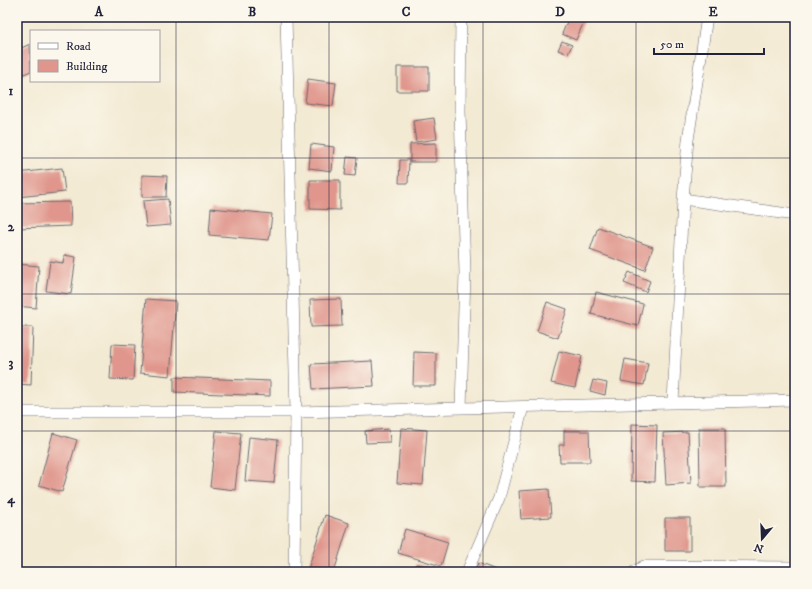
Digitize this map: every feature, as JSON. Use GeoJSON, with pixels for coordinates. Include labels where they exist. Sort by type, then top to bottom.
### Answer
{"type":"FeatureCollection","features":[{"type":"Feature","properties":{"kind":"street"},"geometry":{"type":"LineString","coordinates":[[286,17],[296,412],[294,572]]}},
{"type":"Feature","properties":{"kind":"street"},"geometry":{"type":"LineString","coordinates":[[460,408],[465,280],[460,111],[461,17]]}},
{"type":"Feature","properties":{"kind":"street"},"geometry":{"type":"LineString","coordinates":[[673,403],[683,199],[688,140],[706,17]]}},
{"type":"Feature","properties":{"kind":"street"},"geometry":{"type":"LineString","coordinates":[[683,199],[795,215]]}},
{"type":"Feature","properties":{"kind":"street"},"geometry":{"type":"LineString","coordinates":[[17,412],[296,412],[795,400]]}},
{"type":"Feature","properties":{"kind":"street"},"geometry":{"type":"LineString","coordinates":[[466,572],[499,498],[523,407]]}},
{"type":"Feature","properties":{"kind":"street"},"geometry":{"type":"LineString","coordinates":[[634,572],[644,566],[795,568]]}},
{"type":"Feature","properties":{"kind":"building"},"geometry":{"type":"Polygon","coordinates":[[[569,17],[585,19],[576,40],[562,34],[569,17]]]}},
{"type":"Feature","properties":{"kind":"building"},"geometry":{"type":"Polygon","coordinates":[[[562,41],[572,45],[568,54],[558,50],[562,41]]]}},
{"type":"Feature","properties":{"kind":"building"},"geometry":{"type":"Polygon","coordinates":[[[30,44],[30,71],[17,77],[17,50],[30,44]]]}},
{"type":"Feature","properties":{"kind":"building"},"geometry":{"type":"Polygon","coordinates":[[[397,67],[429,67],[429,91],[397,91],[397,67]]]}},
{"type":"Feature","properties":{"kind":"building"},"geometry":{"type":"Polygon","coordinates":[[[308,79],[336,83],[333,106],[305,103],[308,79]]]}},
{"type":"Feature","properties":{"kind":"building"},"geometry":{"type":"Polygon","coordinates":[[[434,118],[437,139],[416,142],[413,121],[434,118]]]}},
{"type":"Feature","properties":{"kind":"building"},"geometry":{"type":"Polygon","coordinates":[[[436,143],[436,162],[410,162],[410,144],[436,143]]]}},
{"type":"Feature","properties":{"kind":"building"},"geometry":{"type":"Polygon","coordinates":[[[311,144],[334,147],[332,171],[309,168],[311,144]]]}},
{"type":"Feature","properties":{"kind":"building"},"geometry":{"type":"Polygon","coordinates":[[[347,157],[357,158],[355,176],[345,175],[347,157]]]}},
{"type":"Feature","properties":{"kind":"building"},"geometry":{"type":"Polygon","coordinates":[[[400,160],[409,160],[408,183],[399,183],[400,160]]]}},
{"type":"Feature","properties":{"kind":"building"},"geometry":{"type":"Polygon","coordinates":[[[62,168],[65,192],[17,197],[17,173],[62,168]]]}},
{"type":"Feature","properties":{"kind":"building"},"geometry":{"type":"Polygon","coordinates":[[[142,175],[167,176],[166,197],[142,197],[142,175]]]}},
{"type":"Feature","properties":{"kind":"building"},"geometry":{"type":"Polygon","coordinates":[[[310,180],[340,180],[340,210],[310,209],[310,180]]]}},
{"type":"Feature","properties":{"kind":"building"},"geometry":{"type":"Polygon","coordinates":[[[168,199],[171,225],[146,227],[143,201],[168,199]]]}},
{"type":"Feature","properties":{"kind":"building"},"geometry":{"type":"Polygon","coordinates":[[[70,202],[71,226],[17,228],[17,203],[70,202]]]}},
{"type":"Feature","properties":{"kind":"building"},"geometry":{"type":"Polygon","coordinates":[[[211,208],[272,214],[269,240],[209,235],[211,208]]]}},
{"type":"Feature","properties":{"kind":"building"},"geometry":{"type":"Polygon","coordinates":[[[598,227],[653,247],[645,270],[590,250],[598,227]]]}},
{"type":"Feature","properties":{"kind":"building"},"geometry":{"type":"Polygon","coordinates":[[[64,255],[76,257],[71,294],[46,291],[50,261],[63,263],[64,255]]]}},
{"type":"Feature","properties":{"kind":"building"},"geometry":{"type":"Polygon","coordinates":[[[17,264],[39,266],[36,308],[17,306],[17,264]]]}},
{"type":"Feature","properties":{"kind":"building"},"geometry":{"type":"Polygon","coordinates":[[[629,272],[650,281],[646,292],[624,283],[629,272]]]}},
{"type":"Feature","properties":{"kind":"building"},"geometry":{"type":"Polygon","coordinates":[[[596,292],[643,304],[638,326],[591,314],[596,292]]]}},
{"type":"Feature","properties":{"kind":"building"},"geometry":{"type":"Polygon","coordinates":[[[146,299],[176,301],[170,376],[140,373],[146,299]]]}},
{"type":"Feature","properties":{"kind":"building"},"geometry":{"type":"Polygon","coordinates":[[[341,299],[342,326],[311,327],[310,300],[341,299]]]}},
{"type":"Feature","properties":{"kind":"building"},"geometry":{"type":"Polygon","coordinates":[[[547,302],[567,309],[558,338],[537,331],[547,302]]]}},
{"type":"Feature","properties":{"kind":"building"},"geometry":{"type":"Polygon","coordinates":[[[17,327],[33,327],[31,385],[17,384],[17,327]]]}},
{"type":"Feature","properties":{"kind":"building"},"geometry":{"type":"Polygon","coordinates":[[[112,344],[135,345],[133,380],[110,379],[112,344]]]}},
{"type":"Feature","properties":{"kind":"building"},"geometry":{"type":"Polygon","coordinates":[[[559,351],[582,356],[575,388],[551,383],[559,351]]]}},
{"type":"Feature","properties":{"kind":"building"},"geometry":{"type":"Polygon","coordinates":[[[414,352],[436,353],[436,386],[413,386],[414,352]]]}},
{"type":"Feature","properties":{"kind":"building"},"geometry":{"type":"Polygon","coordinates":[[[625,359],[648,363],[644,385],[621,381],[625,359]]]}},
{"type":"Feature","properties":{"kind":"building"},"geometry":{"type":"Polygon","coordinates":[[[372,361],[374,386],[313,389],[311,364],[372,361]]]}},
{"type":"Feature","properties":{"kind":"building"},"geometry":{"type":"Polygon","coordinates":[[[174,377],[270,381],[270,396],[174,392],[174,377]]]}},
{"type":"Feature","properties":{"kind":"building"},"geometry":{"type":"Polygon","coordinates":[[[593,380],[607,383],[605,395],[590,391],[593,380]]]}},
{"type":"Feature","properties":{"kind":"building"},"geometry":{"type":"Polygon","coordinates":[[[632,424],[657,425],[655,482],[631,481],[632,424]]]}},
{"type":"Feature","properties":{"kind":"building"},"geometry":{"type":"Polygon","coordinates":[[[401,428],[427,430],[423,485],[397,483],[401,428]]]}},
{"type":"Feature","properties":{"kind":"building"},"geometry":{"type":"Polygon","coordinates":[[[699,428],[725,428],[726,487],[700,487],[699,428]]]}},
{"type":"Feature","properties":{"kind":"building"},"geometry":{"type":"Polygon","coordinates":[[[389,429],[390,442],[366,443],[365,431],[389,429]]]}},
{"type":"Feature","properties":{"kind":"building"},"geometry":{"type":"Polygon","coordinates":[[[216,431],[241,433],[235,490],[210,487],[216,431]]]}},
{"type":"Feature","properties":{"kind":"building"},"geometry":{"type":"Polygon","coordinates":[[[564,431],[589,431],[590,462],[560,462],[559,445],[564,445],[564,431]]]}},
{"type":"Feature","properties":{"kind":"building"},"geometry":{"type":"Polygon","coordinates":[[[688,432],[691,483],[666,485],[663,433],[688,432]]]}},
{"type":"Feature","properties":{"kind":"building"},"geometry":{"type":"Polygon","coordinates":[[[53,433],[77,440],[62,492],[39,485],[53,433]]]}},
{"type":"Feature","properties":{"kind":"building"},"geometry":{"type":"Polygon","coordinates":[[[249,437],[278,440],[274,483],[245,481],[249,437]]]}},
{"type":"Feature","properties":{"kind":"building"},"geometry":{"type":"Polygon","coordinates":[[[549,489],[551,517],[521,519],[519,491],[549,489]]]}},
{"type":"Feature","properties":{"kind":"building"},"geometry":{"type":"Polygon","coordinates":[[[325,515],[349,523],[334,572],[316,572],[308,569],[325,515]]]}},
{"type":"Feature","properties":{"kind":"building"},"geometry":{"type":"Polygon","coordinates":[[[665,518],[690,518],[690,551],[665,551],[665,518]]]}},
{"type":"Feature","properties":{"kind":"building"},"geometry":{"type":"Polygon","coordinates":[[[405,529],[448,542],[441,566],[398,553],[405,529]]]}},
{"type":"Feature","properties":{"kind":"building"},"geometry":{"type":"Polygon","coordinates":[[[478,563],[501,572],[475,572],[478,563]]]}},
{"type":"Feature","properties":{"kind":"building"},"geometry":{"type":"Polygon","coordinates":[[[416,564],[440,569],[439,572],[414,572],[416,564]]]}}]}
